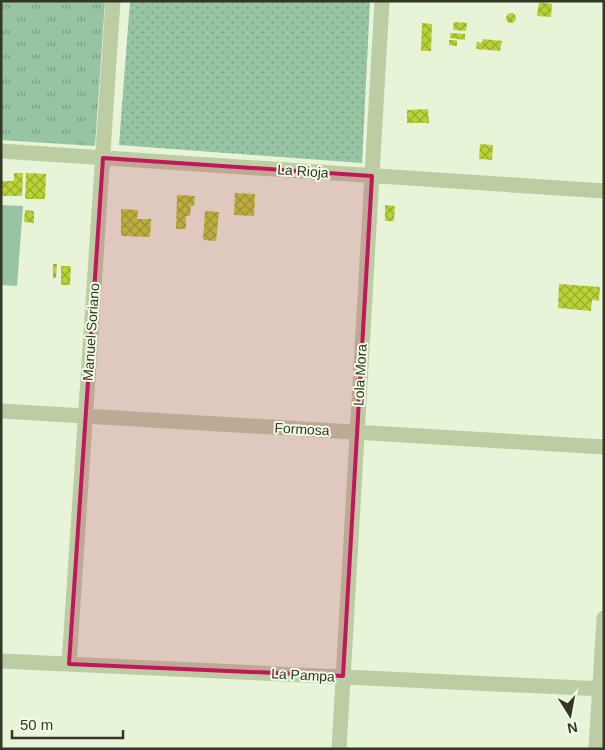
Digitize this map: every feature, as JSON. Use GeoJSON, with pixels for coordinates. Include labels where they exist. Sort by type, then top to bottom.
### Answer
{"type":"FeatureCollection","features":[{"type":"Feature","properties":{"kind":"street","name":"Manuel Soriano"},"geometry":{"type":"LineString","coordinates":[[69,664],[113,1]]}},
{"type":"Feature","properties":{"kind":"street","name":"Lola Mora"},"geometry":{"type":"LineString","coordinates":[[339,749],[382,1]]}},
{"type":"Feature","properties":{"kind":"street","name":"La Rioja"},"geometry":{"type":"LineString","coordinates":[[1,151],[604,191]]}},
{"type":"Feature","properties":{"kind":"street","name":"Formosa"},"geometry":{"type":"LineString","coordinates":[[1,411],[604,447]]}},
{"type":"Feature","properties":{"kind":"street"},"geometry":{"type":"LineString","coordinates":[[596,749],[602,688],[604,618]]}},
{"type":"Feature","properties":{"kind":"street","name":"La Pampa"},"geometry":{"type":"LineString","coordinates":[[1,660],[602,688]]}},
{"type":"Feature","properties":{"kind":"highlighted area"},"geometry":{"type":"Polygon","coordinates":[[[103,158],[372,176],[343,676],[69,664],[103,158]]]}},
{"type":"Feature","properties":{"kind":"green space"},"geometry":{"type":"Polygon","coordinates":[[[1,1],[105,1],[95,146],[1,140],[1,1]]]}},
{"type":"Feature","properties":{"kind":"green space"},"geometry":{"type":"Polygon","coordinates":[[[130,1],[370,1],[362,163],[119,145],[130,1]]]}},
{"type":"Feature","properties":{"kind":"green space"},"geometry":{"type":"Polygon","coordinates":[[[1,205],[23,206],[17,286],[1,285],[1,205]]]}},
{"type":"Feature","properties":{"kind":"building"},"geometry":{"type":"Polygon","coordinates":[[[539,2],[552,4],[551,17],[537,16],[539,2]]]}},
{"type":"Feature","properties":{"kind":"building"},"geometry":{"type":"Polygon","coordinates":[[[511,13],[516,18],[511,23],[506,18],[511,13]]]}},
{"type":"Feature","properties":{"kind":"building"},"geometry":{"type":"Polygon","coordinates":[[[454,22],[467,23],[466,31],[453,30],[454,22]]]}},
{"type":"Feature","properties":{"kind":"building"},"geometry":{"type":"Polygon","coordinates":[[[422,23],[432,24],[431,51],[421,51],[422,23]]]}},
{"type":"Feature","properties":{"kind":"building"},"geometry":{"type":"Polygon","coordinates":[[[450,33],[465,34],[465,40],[450,38],[450,33]]]}},
{"type":"Feature","properties":{"kind":"building"},"geometry":{"type":"Polygon","coordinates":[[[483,39],[502,41],[500,51],[476,49],[477,42],[482,43],[483,39]]]}},
{"type":"Feature","properties":{"kind":"building"},"geometry":{"type":"Polygon","coordinates":[[[449,40],[457,40],[457,46],[449,45],[449,40]]]}},
{"type":"Feature","properties":{"kind":"building"},"geometry":{"type":"Polygon","coordinates":[[[428,109],[429,123],[407,123],[407,110],[428,109]]]}},
{"type":"Feature","properties":{"kind":"building"},"geometry":{"type":"Polygon","coordinates":[[[480,144],[493,145],[492,160],[479,159],[480,144]]]}},
{"type":"Feature","properties":{"kind":"building"},"geometry":{"type":"Polygon","coordinates":[[[14,173],[23,173],[22,196],[1,196],[1,181],[14,181],[14,173]]]}},
{"type":"Feature","properties":{"kind":"building"},"geometry":{"type":"Polygon","coordinates":[[[26,173],[46,174],[45,199],[25,199],[26,173]]]}},
{"type":"Feature","properties":{"kind":"building"},"geometry":{"type":"Polygon","coordinates":[[[235,193],[255,194],[254,216],[234,215],[235,193]]]}},
{"type":"Feature","properties":{"kind":"building"},"geometry":{"type":"Polygon","coordinates":[[[177,195],[195,196],[190,216],[186,216],[186,229],[176,229],[177,195]]]}},
{"type":"Feature","properties":{"kind":"building"},"geometry":{"type":"Polygon","coordinates":[[[385,205],[395,206],[394,221],[385,221],[385,205]]]}},
{"type":"Feature","properties":{"kind":"building"},"geometry":{"type":"Polygon","coordinates":[[[121,209],[138,210],[137,219],[151,219],[150,237],[121,236],[121,209]]]}},
{"type":"Feature","properties":{"kind":"building"},"geometry":{"type":"Polygon","coordinates":[[[25,210],[34,211],[34,223],[24,222],[25,210]]]}},
{"type":"Feature","properties":{"kind":"building"},"geometry":{"type":"Polygon","coordinates":[[[205,211],[219,212],[216,241],[203,240],[205,211]]]}},
{"type":"Feature","properties":{"kind":"building"},"geometry":{"type":"Polygon","coordinates":[[[53,264],[57,264],[56,278],[53,278],[53,264]]]}},
{"type":"Feature","properties":{"kind":"building"},"geometry":{"type":"Polygon","coordinates":[[[61,266],[71,266],[70,285],[61,285],[61,266]]]}},
{"type":"Feature","properties":{"kind":"building"},"geometry":{"type":"Polygon","coordinates":[[[559,284],[600,287],[599,301],[592,300],[591,311],[558,308],[559,284]]]}}]}
